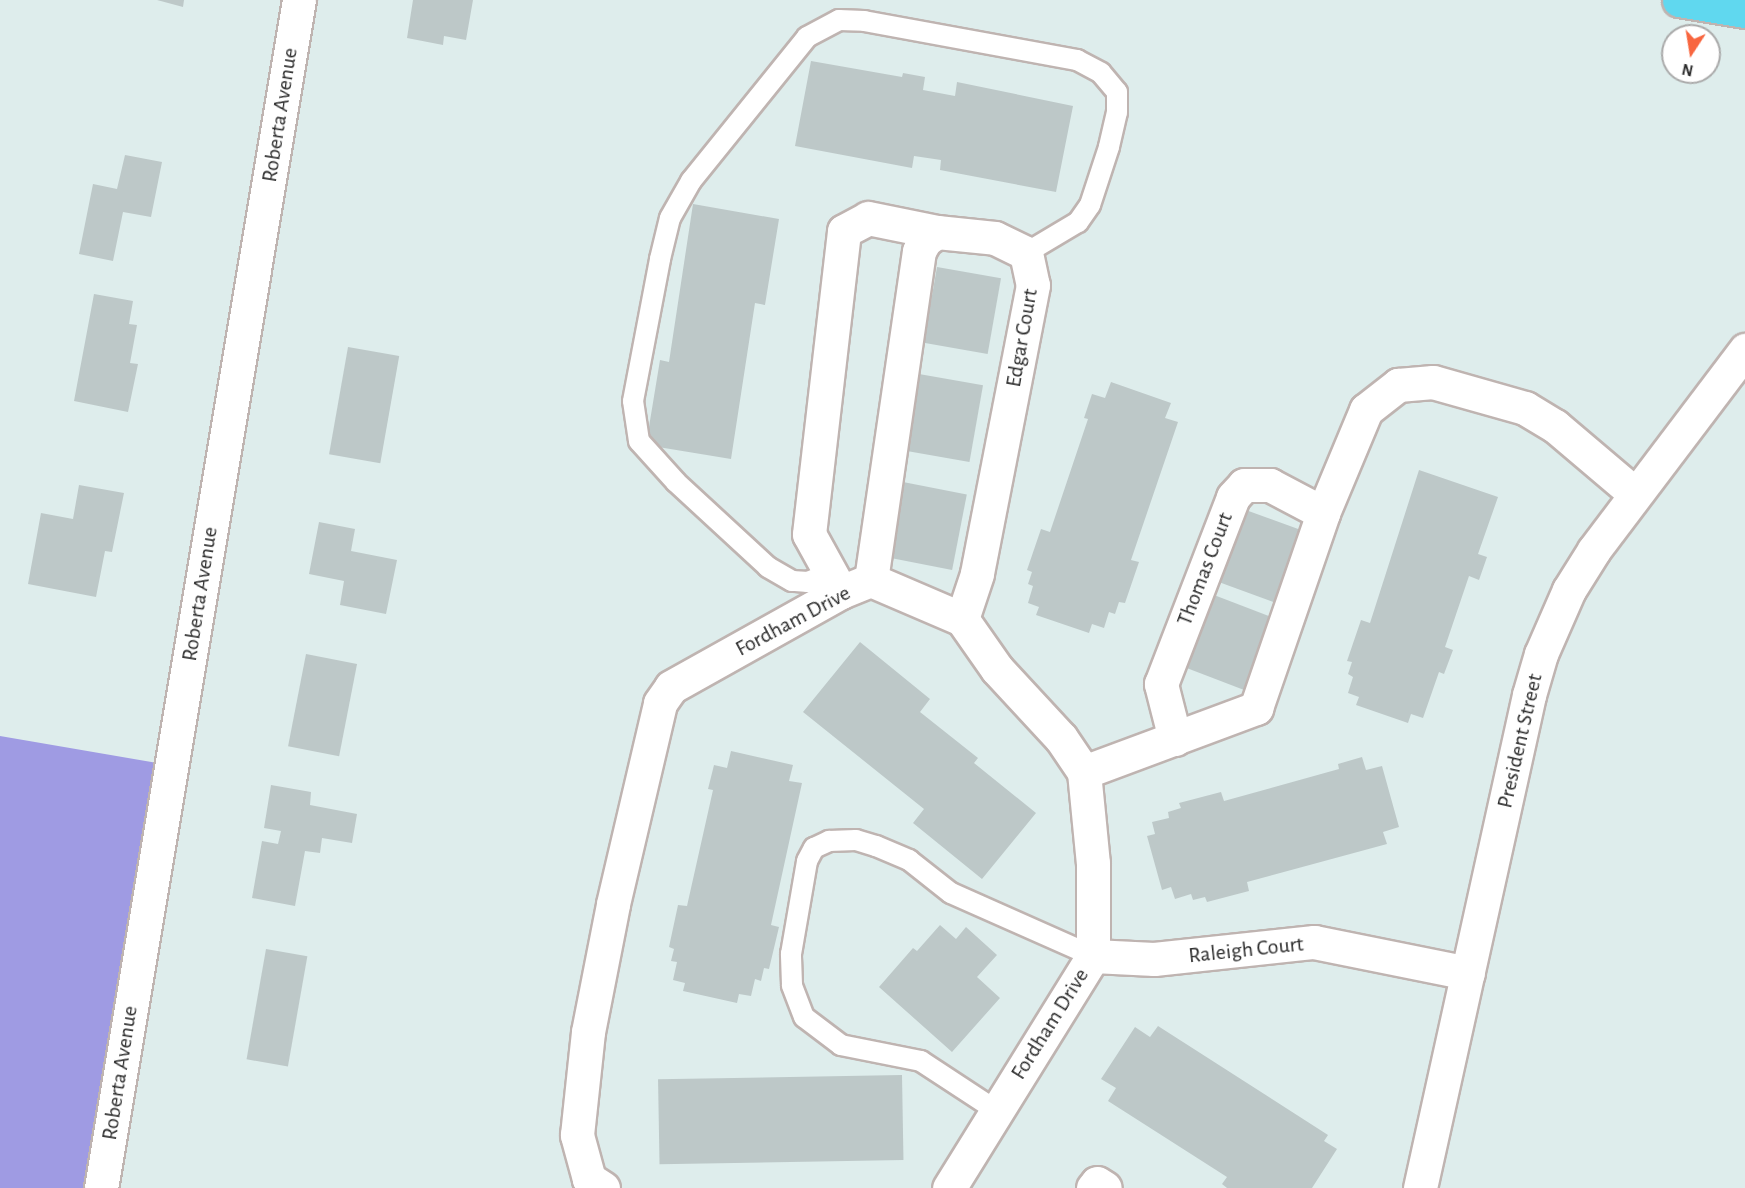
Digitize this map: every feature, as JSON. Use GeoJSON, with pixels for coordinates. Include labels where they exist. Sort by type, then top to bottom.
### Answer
{"type":"FeatureCollection","features":[{"type":"Feature","properties":{"kind":"main road"},"geometry":{"type":"LineString","coordinates":[[1679,0],[1745,11]]}},
{"type":"Feature","properties":{"kind":"street","name":"Roberta Avenue"},"geometry":{"type":"LineString","coordinates":[[101,1188],[299,0]]}},
{"type":"Feature","properties":{"kind":"street"},"geometry":{"type":"LineString","coordinates":[[835,582],[809,534],[844,231],[868,218],[937,232],[996,238],[1026,253]]}},
{"type":"Feature","properties":{"kind":"street"},"geometry":{"type":"LineString","coordinates":[[871,580],[920,251],[925,240],[937,232]]}},
{"type":"Feature","properties":{"kind":"street","name":"Edgar Court"},"geometry":{"type":"LineString","coordinates":[[962,619],[977,574],[1034,285],[1026,253]]}},
{"type":"Feature","properties":{"kind":"street","name":"President Street"},"geometry":{"type":"LineString","coordinates":[[1420,1188],[1529,695],[1541,654],[1569,590],[1634,493],[1745,350]]}},
{"type":"Feature","properties":{"kind":"street"},"geometry":{"type":"LineString","coordinates":[[1084,772],[1256,708],[1323,513],[1366,410],[1398,385],[1433,382],[1526,408],[1555,426],[1634,493]]}},
{"type":"Feature","properties":{"kind":"street","name":"Thomas Court"},"geometry":{"type":"LineString","coordinates":[[1175,739],[1161,684],[1233,497],[1244,485],[1270,485],[1323,513]]}},
{"type":"Feature","properties":{"kind":"street","name":"Fordham Drive"},"geometry":{"type":"LineString","coordinates":[[591,1185],[577,1135],[588,1032],[660,703],[671,687],[835,582],[871,580],[962,619],[997,669],[1061,738],[1084,772],[1093,863],[1093,956],[949,1188]]}},
{"type":"Feature","properties":{"kind":"street","name":"Raleigh Court"},"geometry":{"type":"LineString","coordinates":[[1093,956],[1154,959],[1314,942],[1468,973]]}},
{"type":"Feature","properties":{"kind":"street"},"geometry":{"type":"LineString","coordinates":[[1093,1188],[1097,1183],[1104,1188]]}},
{"type":"Feature","properties":{"kind":"lane"},"geometry":{"type":"LineString","coordinates":[[835,582],[792,581],[768,567],[683,489],[639,441],[633,401],[670,218],[691,182],[807,37],[839,20],[864,21],[1077,60],[1101,73],[1117,92],[1117,112],[1109,147],[1090,205],[1078,222],[1026,253]]}},
{"type":"Feature","properties":{"kind":"lane"},"geometry":{"type":"LineString","coordinates":[[997,1111],[921,1061],[841,1045],[804,1017],[792,986],[791,954],[807,861],[814,848],[829,841],[856,840],[876,846],[909,860],[951,893],[1093,956]]}},
{"type":"Feature","properties":{"kind":"shaded area"},"geometry":{"type":"Polygon","coordinates":[[[0,736],[163,764],[91,1188],[0,1188],[0,736]]]}},
{"type":"Feature","properties":{"kind":"building"},"geometry":{"type":"Polygon","coordinates":[[[157,0],[184,0],[183,7],[157,0]]]}},
{"type":"Feature","properties":{"kind":"building"},"geometry":{"type":"Polygon","coordinates":[[[413,0],[473,0],[466,40],[444,36],[443,45],[407,38],[413,0]]]}},
{"type":"Feature","properties":{"kind":"building"},"geometry":{"type":"Polygon","coordinates":[[[811,61],[902,77],[903,73],[925,77],[923,90],[955,96],[957,82],[1073,106],[1056,192],[940,170],[941,160],[914,156],[912,168],[795,146],[811,61]]]}},
{"type":"Feature","properties":{"kind":"building"},"geometry":{"type":"Polygon","coordinates":[[[125,155],[162,162],[151,217],[123,212],[113,261],[79,254],[93,184],[117,189],[125,155]]]}},
{"type":"Feature","properties":{"kind":"building"},"geometry":{"type":"Polygon","coordinates":[[[693,204],[779,219],[765,305],[755,303],[731,459],[646,445],[660,360],[669,362],[693,204]]]}},
{"type":"Feature","properties":{"kind":"building"},"geometry":{"type":"Polygon","coordinates":[[[937,267],[1001,278],[988,354],[924,343],[937,267]]]}},
{"type":"Feature","properties":{"kind":"building"},"geometry":{"type":"Polygon","coordinates":[[[94,294],[133,301],[129,324],[137,325],[130,363],[138,364],[128,412],[74,401],[94,294]]]}},
{"type":"Feature","properties":{"kind":"building"},"geometry":{"type":"Polygon","coordinates":[[[348,347],[399,356],[380,463],[329,454],[348,347]]]}},
{"type":"Feature","properties":{"kind":"building"},"geometry":{"type":"Polygon","coordinates":[[[919,374],[983,385],[969,462],[905,451],[919,374]]]}},
{"type":"Feature","properties":{"kind":"building"},"geometry":{"type":"Polygon","coordinates":[[[1111,382],[1171,403],[1165,418],[1178,422],[1131,560],[1139,562],[1125,603],[1119,602],[1115,614],[1109,612],[1104,628],[1092,624],[1089,633],[1036,615],[1039,607],[1028,603],[1033,586],[1028,584],[1032,572],[1027,570],[1041,529],[1050,532],[1088,419],[1084,418],[1092,394],[1105,398],[1111,382]]]}},
{"type":"Feature","properties":{"kind":"building"},"geometry":{"type":"Polygon","coordinates":[[[1419,470],[1498,497],[1478,554],[1487,557],[1479,580],[1469,576],[1445,647],[1453,650],[1444,674],[1439,672],[1423,718],[1411,714],[1408,723],[1356,705],[1359,697],[1348,693],[1353,677],[1348,674],[1352,662],[1347,661],[1361,620],[1370,623],[1419,470]]]}},
{"type":"Feature","properties":{"kind":"building"},"geometry":{"type":"Polygon","coordinates":[[[903,482],[967,494],[952,570],[888,558],[903,482]]]}},
{"type":"Feature","properties":{"kind":"building"},"geometry":{"type":"Polygon","coordinates":[[[79,485],[124,493],[112,552],[105,551],[96,597],[28,584],[41,513],[73,519],[79,485]]]}},
{"type":"Feature","properties":{"kind":"building"},"geometry":{"type":"Polygon","coordinates":[[[1243,509],[1305,532],[1279,604],[1217,581],[1243,509]]]}},
{"type":"Feature","properties":{"kind":"building"},"geometry":{"type":"Polygon","coordinates":[[[319,522],[355,529],[351,551],[397,560],[386,614],[340,605],[344,581],[309,574],[319,522]]]}},
{"type":"Feature","properties":{"kind":"building"},"geometry":{"type":"Polygon","coordinates":[[[1214,595],[1275,618],[1247,691],[1186,668],[1214,595]]]}},
{"type":"Feature","properties":{"kind":"building"},"geometry":{"type":"Polygon","coordinates":[[[860,642],[930,699],[920,712],[978,758],[974,763],[1036,813],[982,879],[913,823],[924,809],[803,712],[860,642]]]}},
{"type":"Feature","properties":{"kind":"building"},"geometry":{"type":"Polygon","coordinates":[[[306,654],[357,664],[339,756],[288,746],[306,654]]]}},
{"type":"Feature","properties":{"kind":"building"},"geometry":{"type":"Polygon","coordinates":[[[731,751],[793,765],[789,781],[802,783],[771,925],[779,927],[769,969],[764,968],[761,981],[755,979],[751,996],[739,994],[737,1003],[683,991],[685,983],[673,980],[677,962],[671,961],[674,949],[669,947],[678,905],[687,906],[713,790],[708,789],[714,765],[727,768],[731,751]]]}},
{"type":"Feature","properties":{"kind":"building"},"geometry":{"type":"Polygon","coordinates":[[[1362,757],[1366,770],[1382,766],[1399,827],[1383,832],[1387,844],[1247,882],[1249,891],[1207,902],[1205,897],[1193,900],[1191,894],[1175,899],[1171,887],[1162,890],[1147,836],[1155,834],[1152,822],[1169,818],[1168,812],[1181,808],[1179,803],[1221,792],[1224,801],[1339,769],[1338,764],[1362,757]]]}},
{"type":"Feature","properties":{"kind":"building"},"geometry":{"type":"Polygon","coordinates":[[[271,785],[311,792],[310,805],[357,814],[352,843],[322,838],[320,853],[305,851],[295,906],[252,898],[262,841],[278,844],[281,831],[264,828],[271,785]]]}},
{"type":"Feature","properties":{"kind":"building"},"geometry":{"type":"Polygon","coordinates":[[[940,925],[956,939],[966,927],[997,955],[977,977],[1000,998],[952,1052],[879,987],[913,948],[917,951],[940,925]]]}},
{"type":"Feature","properties":{"kind":"building"},"geometry":{"type":"Polygon","coordinates":[[[266,949],[307,956],[288,1067],[247,1059],[266,949]]]}},
{"type":"Feature","properties":{"kind":"building"},"geometry":{"type":"Polygon","coordinates":[[[1158,1026],[1328,1135],[1324,1141],[1337,1149],[1312,1188],[1227,1188],[1222,1184],[1227,1177],[1108,1101],[1116,1088],[1101,1079],[1135,1027],[1150,1037],[1158,1026]]]}},
{"type":"Feature","properties":{"kind":"building"},"geometry":{"type":"Polygon","coordinates":[[[902,1075],[903,1160],[660,1164],[658,1079],[902,1075]]]}}]}
